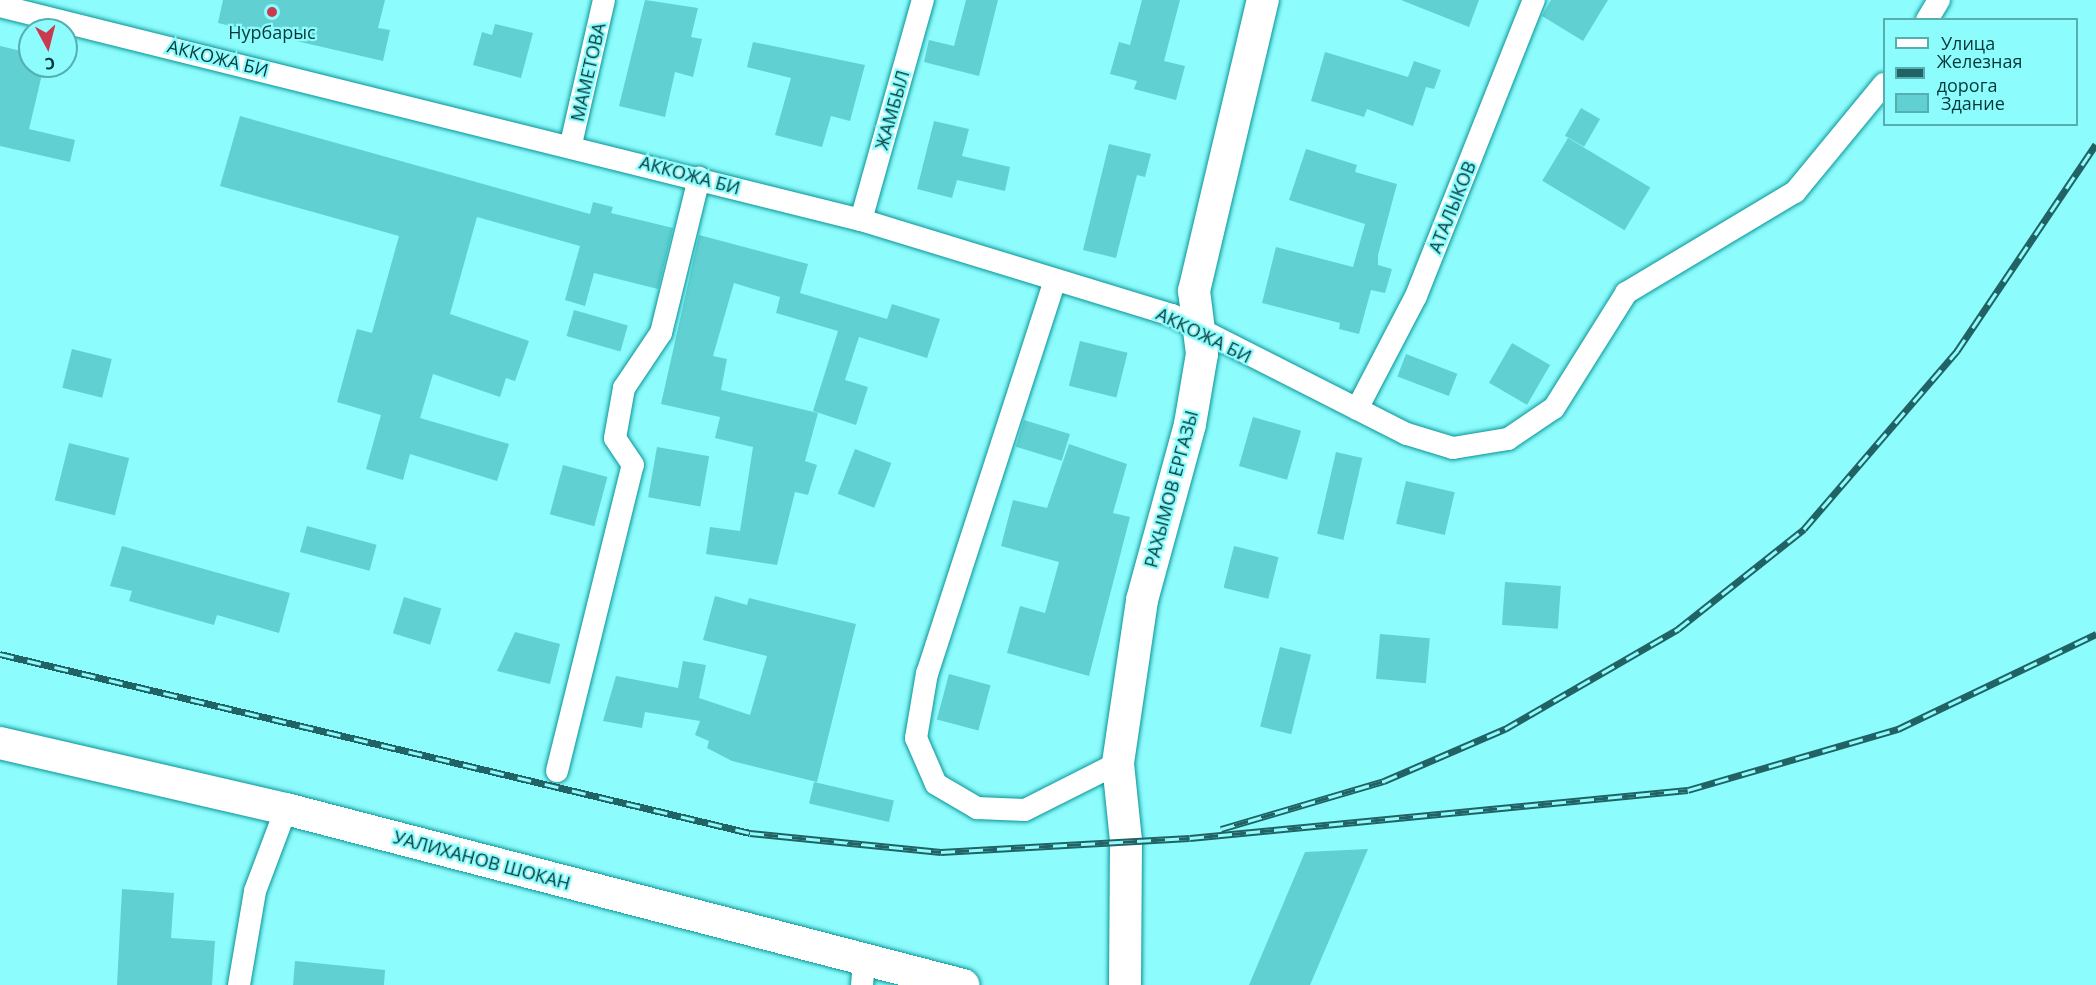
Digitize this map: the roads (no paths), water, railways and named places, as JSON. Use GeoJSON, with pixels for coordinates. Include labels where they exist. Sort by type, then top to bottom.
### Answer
{"type":"FeatureCollection","features":[{"type":"Feature","properties":{"kind":"street","name":"МАМЕТОВА"},"geometry":{"type":"LineString","coordinates":[[572,144],[604,0]]}},
{"type":"Feature","properties":{"kind":"street","name":"ЖАМБЫЛ"},"geometry":{"type":"LineString","coordinates":[[861,220],[923,0]]}},
{"type":"Feature","properties":{"kind":"street","name":"РАХЫМОВ ЕРГАЗЫ"},"geometry":{"type":"LineString","coordinates":[[1125,985],[1126,841],[1118,763],[1142,600],[1190,424],[1202,354],[1194,291],[1263,0]]}},
{"type":"Feature","properties":{"kind":"street","name":"АТАЛЫКОВ"},"geometry":{"type":"LineString","coordinates":[[1358,409],[1416,296],[1534,0]]}},
{"type":"Feature","properties":{"kind":"street"},"geometry":{"type":"LineString","coordinates":[[1928,18],[1939,0]]}},
{"type":"Feature","properties":{"kind":"street","name":"АККОЖА БИ"},"geometry":{"type":"LineString","coordinates":[[0,6],[572,144],[861,220],[1172,315],[1407,434],[1453,448],[1508,439],[1554,408],[1626,293],[1796,192],[1883,85]]}},
{"type":"Feature","properties":{"kind":"street"},"geometry":{"type":"LineString","coordinates":[[557,771],[633,465],[615,438],[624,388],[661,333],[699,178]]}},
{"type":"Feature","properties":{"kind":"street"},"geometry":{"type":"LineString","coordinates":[[1055,280],[927,673],[916,738],[936,784],[977,808],[1025,810],[1118,763]]}},
{"type":"Feature","properties":{"kind":"street","name":"УАЛИХАНОВ ШОКАН"},"geometry":{"type":"LineString","coordinates":[[0,743],[286,809],[863,973],[963,985]]}},
{"type":"Feature","properties":{"kind":"street"},"geometry":{"type":"LineString","coordinates":[[239,985],[255,891],[286,809]]}},
{"type":"Feature","properties":{"kind":"railway"},"geometry":{"type":"LineString","coordinates":[[1221,829],[1384,781],[1505,729],[1678,629],[1804,529],[1957,351],[2096,144]]}},
{"type":"Feature","properties":{"kind":"railway"},"geometry":{"type":"LineString","coordinates":[[0,654],[750,833],[941,852],[1190,838],[1688,790],[1898,729],[2096,634]]}},
{"type":"Feature","properties":{"kind":"place","name":"Нурбарыс"},"geometry":{"type":"Point","coordinates":[272,12]}}]}
